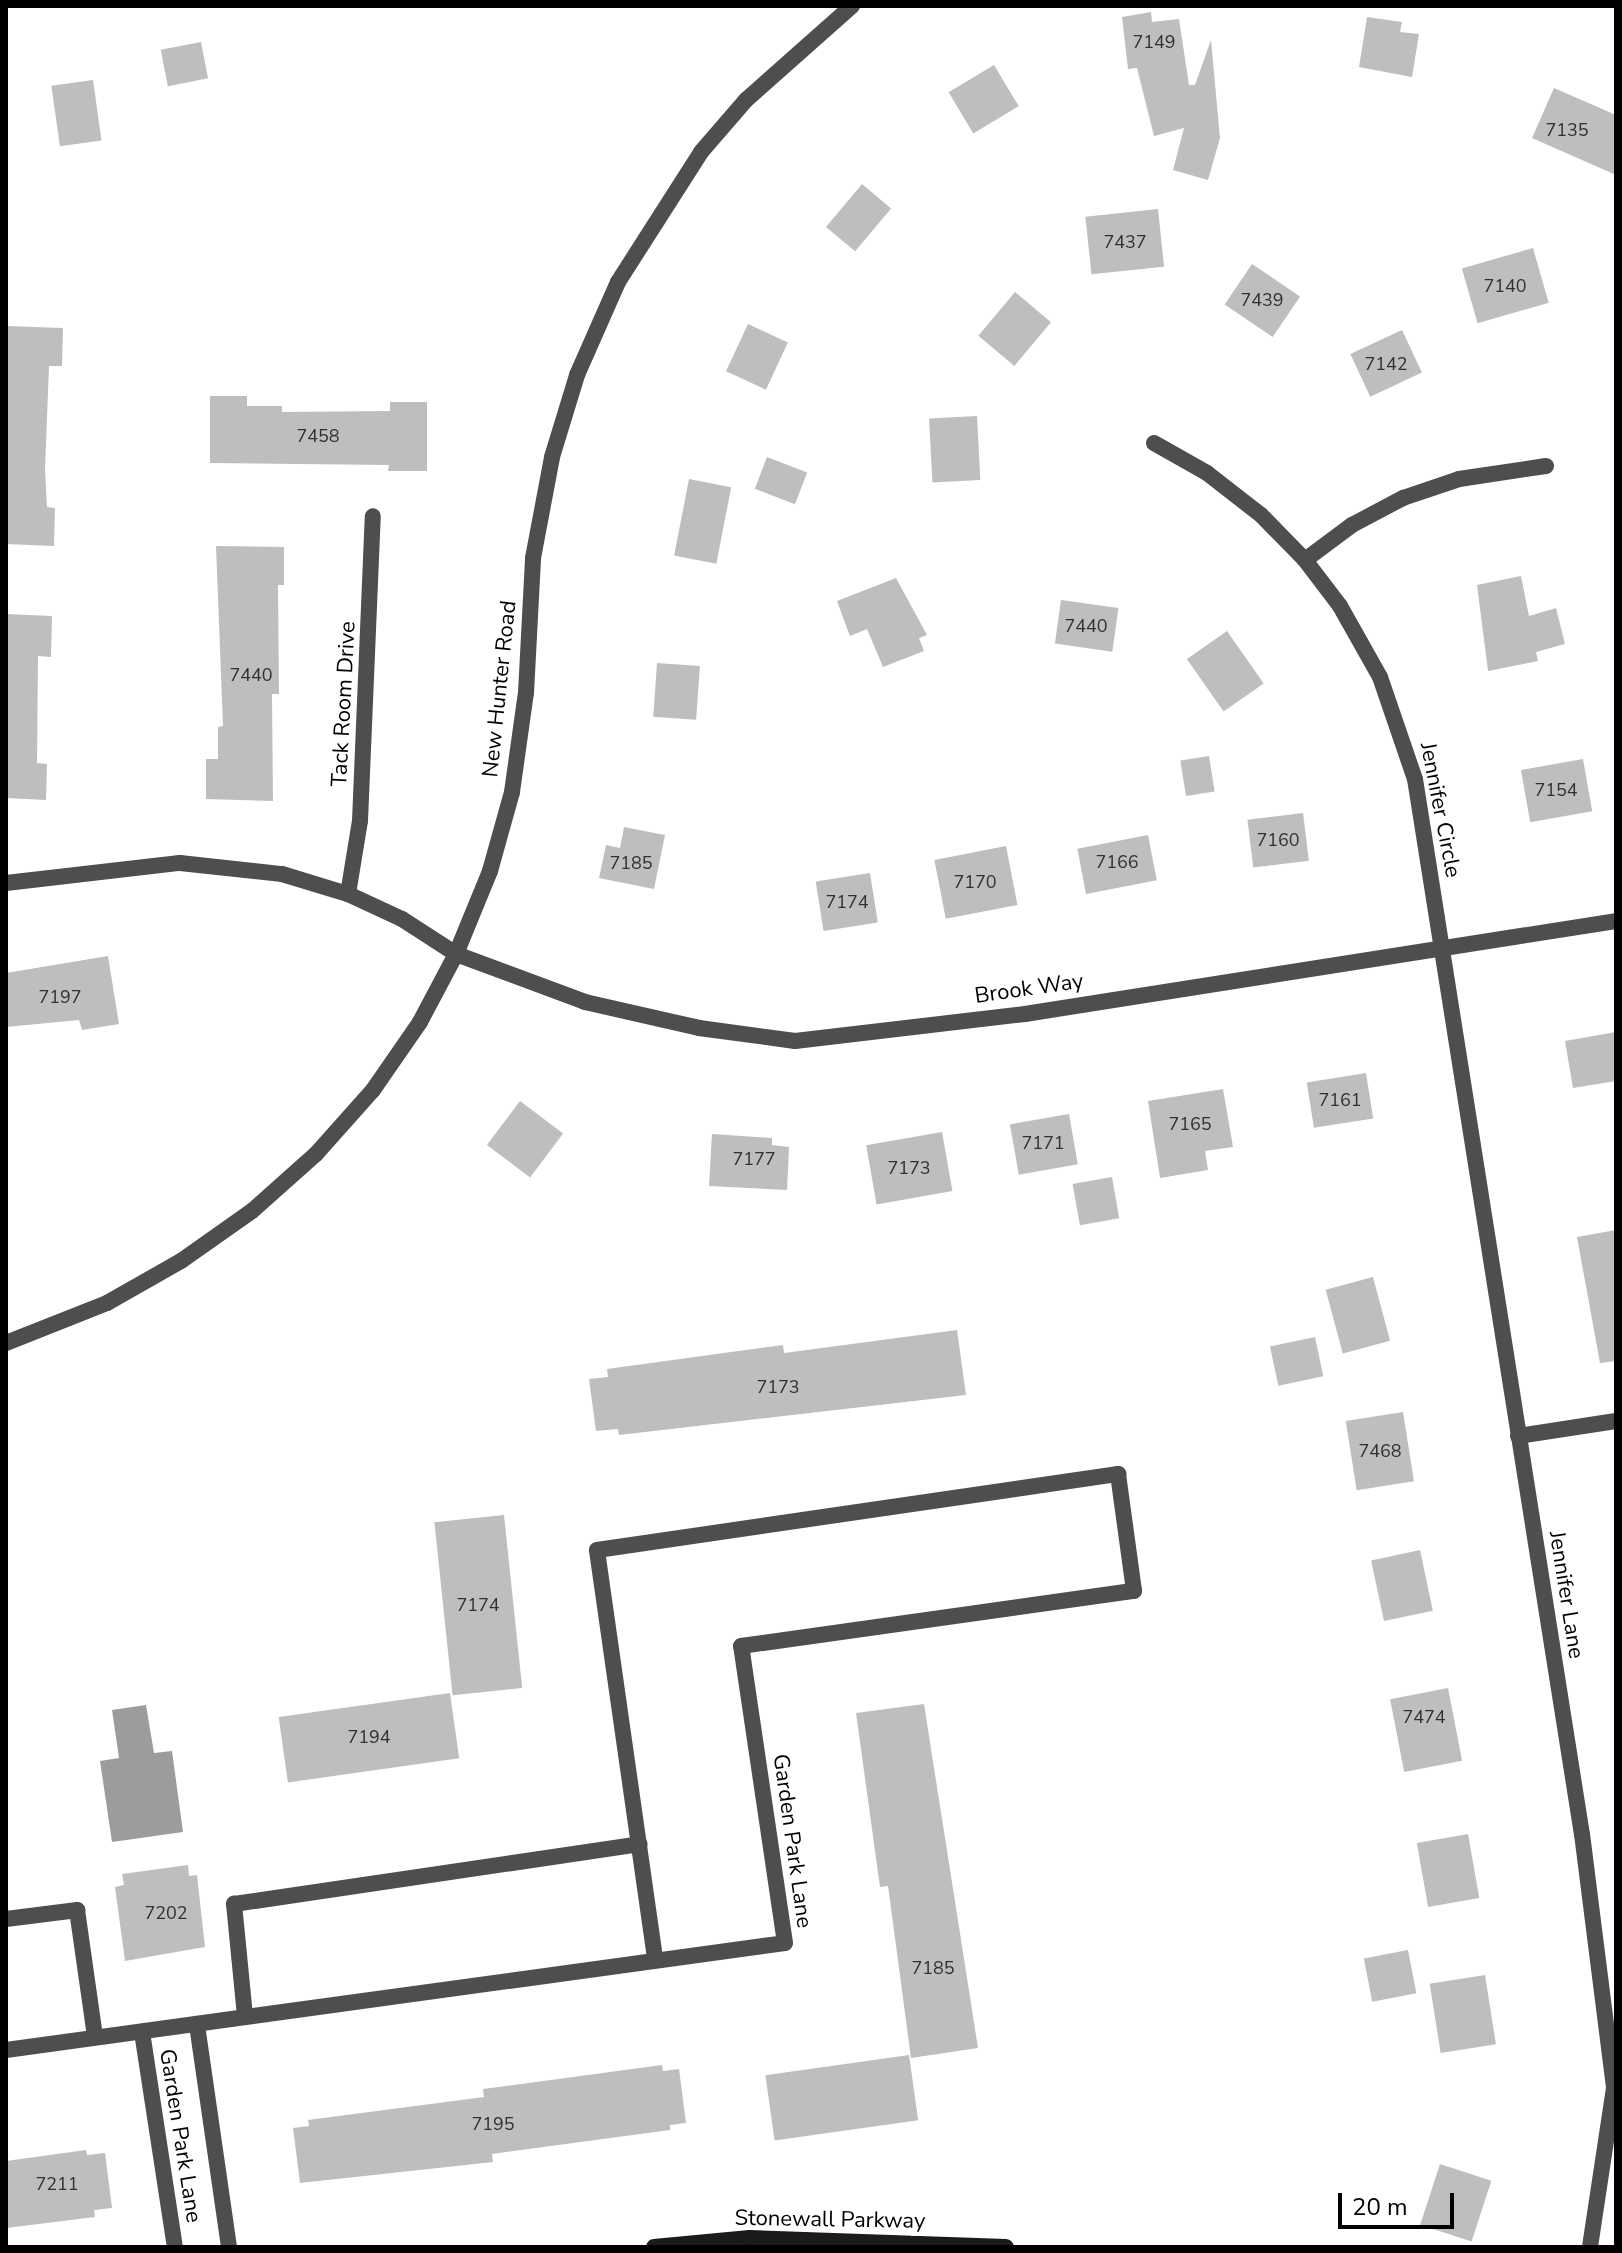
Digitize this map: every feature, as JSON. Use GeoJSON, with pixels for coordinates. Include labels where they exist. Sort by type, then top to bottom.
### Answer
{"type":"FeatureCollection","features":[{"type":"Feature","properties":{"kind":"street","name":"New Hunter Road"},"geometry":{"type":"LineString","coordinates":[[6,1343],[107,1303],[181,1261],[252,1211],[316,1154],[373,1090],[420,1022],[456,954],[490,871],[512,792],[526,693],[533,558],[552,457],[577,375],[618,282],[701,152],[746,100],[852,6]]}},
{"type":"Feature","properties":{"kind":"street","name":"Jennifer Circle"},"geometry":{"type":"LineString","coordinates":[[1154,443],[1207,473],[1261,515],[1305,560],[1340,606],[1380,677],[1401,727],[1415,779],[1442,950]]}},
{"type":"Feature","properties":{"kind":"street"},"geometry":{"type":"LineString","coordinates":[[1305,560],[1352,525],[1403,498],[1459,479],[1546,466]]}},
{"type":"Feature","properties":{"kind":"street","name":"Tack Room Drive"},"geometry":{"type":"LineString","coordinates":[[348,894],[360,821],[373,516]]}},
{"type":"Feature","properties":{"kind":"street","name":"Brook Way"},"geometry":{"type":"LineString","coordinates":[[6,883],[180,863],[282,874],[348,894],[402,919],[456,954],[585,1002],[699,1028],[795,1041],[1025,1014],[1616,921]]}},
{"type":"Feature","properties":{"kind":"street","name":"Jennifer Lane"},"geometry":{"type":"LineString","coordinates":[[1442,950],[1582,1834],[1614,2088],[1606,2171],[1590,2247]]}},
{"type":"Feature","properties":{"kind":"street"},"geometry":{"type":"LineString","coordinates":[[1518,1436],[1616,1421]]}},
{"type":"Feature","properties":{"kind":"street","name":"Garden Park Lane"},"geometry":{"type":"LineString","coordinates":[[6,2050],[655,1958],[785,1943],[741,1646],[1134,1591],[1118,1474],[597,1550],[640,1844]]}},
{"type":"Feature","properties":{"kind":"street"},"geometry":{"type":"LineString","coordinates":[[245,2016],[234,1904],[640,1844],[655,1958]]}},
{"type":"Feature","properties":{"kind":"street"},"geometry":{"type":"LineString","coordinates":[[6,1919],[77,1910],[95,2037]]}},
{"type":"Feature","properties":{"kind":"street","name":"Garden Park Lane"},"geometry":{"type":"LineString","coordinates":[[197,2025],[229,2247]]}},
{"type":"Feature","properties":{"kind":"street","name":"Garden Park Lane"},"geometry":{"type":"LineString","coordinates":[[142,2032],[175,2247]]}},
{"type":"Feature","properties":{"kind":"street","name":"Stonewall Parkway"},"geometry":{"type":"LineString","coordinates":[[654,2247],[750,2238],[1006,2247]]}},
{"type":"Feature","properties":{"kind":"shaded area"},"geometry":{"type":"Polygon","coordinates":[[[146,1705],[154,1753],[172,1751],[183,1832],[112,1842],[100,1761],[119,1758],[112,1710],[146,1705]]]}},
{"type":"Feature","properties":{"kind":"building"},"geometry":{"type":"Polygon","coordinates":[[[1151,12],[1152,22],[1179,19],[1189,85],[1195,85],[1211,40],[1220,138],[1208,180],[1173,170],[1184,128],[1154,136],[1137,68],[1128,69],[1122,17],[1151,12]]]}},
{"type":"Feature","properties":{"kind":"building"},"geometry":{"type":"Polygon","coordinates":[[[1367,17],[1402,22],[1400,32],[1419,34],[1412,77],[1359,67],[1367,17]]]}},
{"type":"Feature","properties":{"kind":"building"},"geometry":{"type":"Polygon","coordinates":[[[201,42],[208,78],[168,86],[161,50],[201,42]]]}},
{"type":"Feature","properties":{"kind":"building"},"geometry":{"type":"Polygon","coordinates":[[[994,65],[1019,106],[973,133],[949,92],[994,65]]]}},
{"type":"Feature","properties":{"kind":"building"},"geometry":{"type":"Polygon","coordinates":[[[93,80],[101,140],[60,146],[51,86],[93,80]]]}},
{"type":"Feature","properties":{"kind":"building"},"geometry":{"type":"Polygon","coordinates":[[[1554,88],[1616,115],[1616,175],[1532,138],[1554,88]]]}},
{"type":"Feature","properties":{"kind":"building"},"geometry":{"type":"Polygon","coordinates":[[[862,184],[891,208],[855,251],[826,227],[862,184]]]}},
{"type":"Feature","properties":{"kind":"building"},"geometry":{"type":"Polygon","coordinates":[[[1158,209],[1164,267],[1091,274],[1085,217],[1158,209]]]}},
{"type":"Feature","properties":{"kind":"building"},"geometry":{"type":"Polygon","coordinates":[[[1533,248],[1549,303],[1478,323],[1462,268],[1533,248]]]}},
{"type":"Feature","properties":{"kind":"building"},"geometry":{"type":"Polygon","coordinates":[[[1252,264],[1300,296],[1273,337],[1225,305],[1252,264]]]}},
{"type":"Feature","properties":{"kind":"building"},"geometry":{"type":"Polygon","coordinates":[[[1015,292],[1051,322],[1014,366],[978,336],[1015,292]]]}},
{"type":"Feature","properties":{"kind":"building"},"geometry":{"type":"Polygon","coordinates":[[[748,324],[788,343],[766,390],[726,371],[748,324]]]}},
{"type":"Feature","properties":{"kind":"building"},"geometry":{"type":"Polygon","coordinates":[[[6,326],[63,328],[62,366],[49,366],[45,470],[47,507],[55,508],[54,546],[6,544],[6,326]]]}},
{"type":"Feature","properties":{"kind":"building"},"geometry":{"type":"Polygon","coordinates":[[[1402,330],[1422,373],[1370,397],[1350,354],[1402,330]]]}},
{"type":"Feature","properties":{"kind":"building"},"geometry":{"type":"Polygon","coordinates":[[[210,396],[247,396],[247,406],[282,406],[282,412],[390,411],[390,402],[427,402],[427,471],[388,471],[389,465],[210,463],[210,396]]]}},
{"type":"Feature","properties":{"kind":"building"},"geometry":{"type":"Polygon","coordinates":[[[977,416],[980,480],[932,482],[929,419],[977,416]]]}},
{"type":"Feature","properties":{"kind":"building"},"geometry":{"type":"Polygon","coordinates":[[[767,457],[807,472],[795,504],[755,489],[767,457]]]}},
{"type":"Feature","properties":{"kind":"building"},"geometry":{"type":"Polygon","coordinates":[[[689,479],[731,487],[716,564],[674,556],[689,479]]]}},
{"type":"Feature","properties":{"kind":"building"},"geometry":{"type":"Polygon","coordinates":[[[216,546],[284,547],[284,585],[278,585],[279,694],[272,694],[273,801],[206,799],[206,759],[218,759],[218,727],[223,726],[216,546]]]}},
{"type":"Feature","properties":{"kind":"building"},"geometry":{"type":"Polygon","coordinates":[[[1521,576],[1529,616],[1556,608],[1565,644],[1536,652],[1538,661],[1488,671],[1477,585],[1521,576]]]}},
{"type":"Feature","properties":{"kind":"building"},"geometry":{"type":"Polygon","coordinates":[[[896,578],[927,635],[919,638],[924,651],[883,667],[867,629],[850,636],[837,601],[896,578]]]}},
{"type":"Feature","properties":{"kind":"building"},"geometry":{"type":"Polygon","coordinates":[[[1061,600],[1118,608],[1112,652],[1055,644],[1061,600]]]}},
{"type":"Feature","properties":{"kind":"building"},"geometry":{"type":"Polygon","coordinates":[[[6,614],[52,616],[51,657],[38,656],[37,763],[47,764],[46,800],[6,798],[6,614]]]}},
{"type":"Feature","properties":{"kind":"building"},"geometry":{"type":"Polygon","coordinates":[[[1227,631],[1264,683],[1224,712],[1187,659],[1227,631]]]}},
{"type":"Feature","properties":{"kind":"building"},"geometry":{"type":"Polygon","coordinates":[[[657,663],[700,666],[696,720],[653,717],[657,663]]]}},
{"type":"Feature","properties":{"kind":"building"},"geometry":{"type":"Polygon","coordinates":[[[1209,756],[1215,792],[1186,796],[1180,761],[1209,756]]]}},
{"type":"Feature","properties":{"kind":"building"},"geometry":{"type":"Polygon","coordinates":[[[1583,759],[1592,811],[1530,822],[1521,770],[1583,759]]]}},
{"type":"Feature","properties":{"kind":"building"},"geometry":{"type":"Polygon","coordinates":[[[1303,813],[1309,861],[1253,867],[1247,820],[1303,813]]]}},
{"type":"Feature","properties":{"kind":"building"},"geometry":{"type":"Polygon","coordinates":[[[624,827],[665,835],[654,889],[599,878],[606,845],[620,848],[624,827]]]}},
{"type":"Feature","properties":{"kind":"building"},"geometry":{"type":"Polygon","coordinates":[[[1148,835],[1157,880],[1086,894],[1077,849],[1148,835]]]}},
{"type":"Feature","properties":{"kind":"building"},"geometry":{"type":"Polygon","coordinates":[[[1006,846],[1017,905],[946,919],[934,860],[1006,846]]]}},
{"type":"Feature","properties":{"kind":"building"},"geometry":{"type":"Polygon","coordinates":[[[870,873],[878,922],[823,931],[816,882],[870,873]]]}},
{"type":"Feature","properties":{"kind":"building"},"geometry":{"type":"Polygon","coordinates":[[[108,956],[119,1024],[82,1030],[79,1020],[6,1027],[6,973],[108,956]]]}},
{"type":"Feature","properties":{"kind":"building"},"geometry":{"type":"Polygon","coordinates":[[[1616,1032],[1616,1081],[1573,1088],[1565,1041],[1616,1032]]]}},
{"type":"Feature","properties":{"kind":"building"},"geometry":{"type":"Polygon","coordinates":[[[1366,1073],[1373,1118],[1314,1128],[1307,1082],[1366,1073]]]}},
{"type":"Feature","properties":{"kind":"building"},"geometry":{"type":"Polygon","coordinates":[[[1223,1089],[1233,1147],[1205,1151],[1208,1170],[1160,1178],[1148,1101],[1223,1089]]]}},
{"type":"Feature","properties":{"kind":"building"},"geometry":{"type":"Polygon","coordinates":[[[520,1101],[563,1133],[530,1177],[487,1145],[520,1101]]]}},
{"type":"Feature","properties":{"kind":"building"},"geometry":{"type":"Polygon","coordinates":[[[1069,1114],[1078,1164],[1019,1175],[1010,1124],[1069,1114]]]}},
{"type":"Feature","properties":{"kind":"building"},"geometry":{"type":"Polygon","coordinates":[[[942,1132],[952,1191],[877,1204],[866,1145],[942,1132]]]}},
{"type":"Feature","properties":{"kind":"building"},"geometry":{"type":"Polygon","coordinates":[[[712,1134],[772,1138],[772,1145],[789,1147],[787,1190],[709,1186],[712,1134]]]}},
{"type":"Feature","properties":{"kind":"building"},"geometry":{"type":"Polygon","coordinates":[[[1112,1177],[1119,1218],[1080,1225],[1073,1184],[1112,1177]]]}},
{"type":"Feature","properties":{"kind":"building"},"geometry":{"type":"Polygon","coordinates":[[[1616,1230],[1616,1361],[1600,1363],[1577,1237],[1616,1230]]]}},
{"type":"Feature","properties":{"kind":"building"},"geometry":{"type":"Polygon","coordinates":[[[1373,1277],[1390,1341],[1343,1353],[1326,1290],[1373,1277]]]}},
{"type":"Feature","properties":{"kind":"building"},"geometry":{"type":"Polygon","coordinates":[[[957,1330],[966,1395],[619,1435],[618,1429],[596,1431],[589,1379],[608,1377],[607,1369],[783,1345],[784,1353],[957,1330]]]}},
{"type":"Feature","properties":{"kind":"building"},"geometry":{"type":"Polygon","coordinates":[[[1315,1337],[1323,1376],[1278,1386],[1270,1347],[1315,1337]]]}},
{"type":"Feature","properties":{"kind":"building"},"geometry":{"type":"Polygon","coordinates":[[[1403,1412],[1414,1481],[1357,1490],[1346,1421],[1403,1412]]]}},
{"type":"Feature","properties":{"kind":"building"},"geometry":{"type":"Polygon","coordinates":[[[504,1515],[522,1688],[453,1695],[434,1522],[504,1515]]]}},
{"type":"Feature","properties":{"kind":"building"},"geometry":{"type":"Polygon","coordinates":[[[1420,1550],[1433,1611],[1384,1621],[1371,1560],[1420,1550]]]}},
{"type":"Feature","properties":{"kind":"building"},"geometry":{"type":"Polygon","coordinates":[[[1448,1688],[1462,1761],[1404,1772],[1390,1699],[1448,1688]]]}},
{"type":"Feature","properties":{"kind":"building"},"geometry":{"type":"Polygon","coordinates":[[[450,1693],[459,1758],[288,1782],[279,1717],[450,1693]]]}},
{"type":"Feature","properties":{"kind":"building"},"geometry":{"type":"Polygon","coordinates":[[[924,1704],[978,2048],[911,2058],[888,1886],[880,1887],[856,1713],[924,1704]]]}},
{"type":"Feature","properties":{"kind":"building"},"geometry":{"type":"Polygon","coordinates":[[[1468,1834],[1479,1898],[1428,1907],[1417,1843],[1468,1834]]]}},
{"type":"Feature","properties":{"kind":"building"},"geometry":{"type":"Polygon","coordinates":[[[188,1865],[189,1876],[197,1875],[205,1947],[125,1961],[115,1887],[124,1885],[122,1874],[188,1865]]]}},
{"type":"Feature","properties":{"kind":"building"},"geometry":{"type":"Polygon","coordinates":[[[1408,1950],[1416,1993],[1372,2002],[1364,1959],[1408,1950]]]}},
{"type":"Feature","properties":{"kind":"building"},"geometry":{"type":"Polygon","coordinates":[[[1485,1975],[1496,2044],[1441,2053],[1430,1984],[1485,1975]]]}},
{"type":"Feature","properties":{"kind":"building"},"geometry":{"type":"Polygon","coordinates":[[[909,2055],[918,2120],[775,2141],[765,2075],[909,2055]]]}},
{"type":"Feature","properties":{"kind":"building"},"geometry":{"type":"Polygon","coordinates":[[[662,2065],[663,2071],[679,2069],[686,2123],[670,2125],[670,2130],[492,2154],[493,2162],[300,2183],[293,2128],[309,2126],[308,2120],[484,2097],[483,2089],[662,2065]]]}},
{"type":"Feature","properties":{"kind":"building"},"geometry":{"type":"Polygon","coordinates":[[[86,2150],[87,2155],[105,2153],[112,2208],[94,2210],[95,2217],[6,2228],[6,2161],[86,2150]]]}},
{"type":"Feature","properties":{"kind":"building"},"geometry":{"type":"Polygon","coordinates":[[[1440,2164],[1491,2181],[1472,2242],[1420,2225],[1440,2164]]]}}]}
